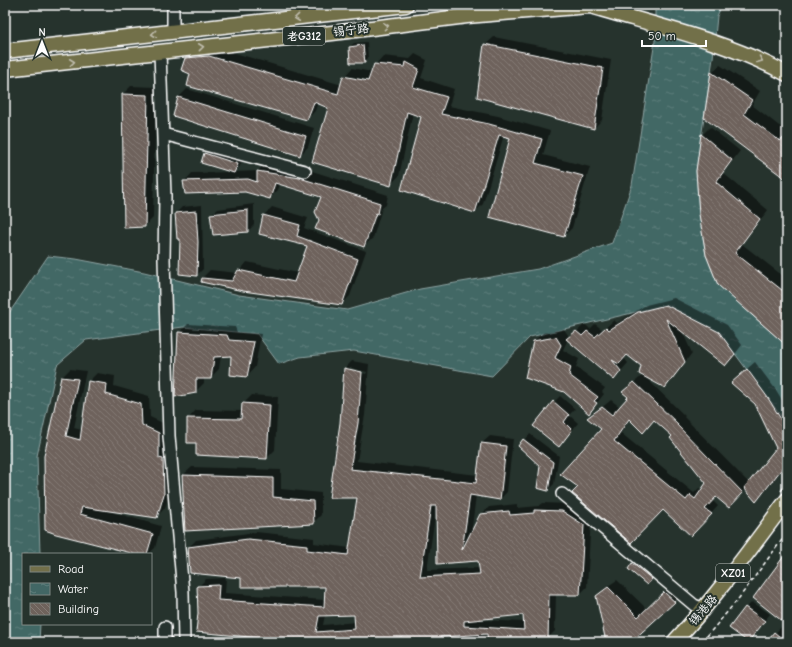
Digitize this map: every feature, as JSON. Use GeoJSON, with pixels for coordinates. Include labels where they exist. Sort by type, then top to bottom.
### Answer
{"type":"FeatureCollection","features":[{"type":"Feature","properties":{"kind":"main road","name":"锡宁路"},"geometry":{"type":"LineString","coordinates":[[5,51],[406,5]]}},
{"type":"Feature","properties":{"kind":"main road","name":"锡宁路"},"geometry":{"type":"LineString","coordinates":[[5,69],[332,33],[467,16],[596,5]]}},
{"type":"Feature","properties":{"kind":"main road"},"geometry":{"type":"LineString","coordinates":[[596,5],[642,21],[686,33],[731,49],[769,64],[787,74]]}},
{"type":"Feature","properties":{"kind":"main road","name":"锡港路"},"geometry":{"type":"LineString","coordinates":[[674,642],[723,586],[787,500]]}},
{"type":"Feature","properties":{"kind":"main road","name":"锡港路"},"geometry":{"type":"LineString","coordinates":[[687,642],[730,591],[787,515]]}},
{"type":"Feature","properties":{"kind":"street"},"geometry":{"type":"LineString","coordinates":[[173,5],[173,32]]}},
{"type":"Feature","properties":{"kind":"street"},"geometry":{"type":"LineString","coordinates":[[160,52],[165,196],[164,259],[169,436],[183,592],[184,642]]}},
{"type":"Feature","properties":{"kind":"street"},"geometry":{"type":"LineString","coordinates":[[163,134],[305,172]]}},
{"type":"Feature","properties":{"kind":"street"},"geometry":{"type":"LineString","coordinates":[[562,494],[694,605],[704,609]]}},
{"type":"Feature","properties":{"kind":"street"},"geometry":{"type":"LineString","coordinates":[[165,642],[166,628]]}},
{"type":"Feature","properties":{"kind":"path","name":"锡港路"},"geometry":{"type":"LineString","coordinates":[[702,642],[739,598],[787,533]]}},
{"type":"Feature","properties":{"kind":"water"},"geometry":{"type":"Polygon","coordinates":[[[655,5],[722,5],[717,16],[713,58],[696,171],[699,214],[706,255],[718,285],[787,346],[787,424],[719,332],[666,305],[530,337],[492,376],[354,351],[300,357],[279,364],[257,334],[183,327],[86,340],[57,365],[37,456],[40,553],[22,553],[22,625],[40,625],[39,642],[5,642],[5,319],[48,256],[76,259],[144,272],[239,295],[347,310],[420,289],[538,269],[612,243],[632,185],[655,41],[655,5]]]}},
{"type":"Feature","properties":{"kind":"building"},"geometry":{"type":"Polygon","coordinates":[[[484,44],[603,68],[594,129],[477,97],[484,44]]]}},
{"type":"Feature","properties":{"kind":"building"},"geometry":{"type":"Polygon","coordinates":[[[363,45],[365,63],[350,63],[349,47],[363,45]]]}},
{"type":"Feature","properties":{"kind":"building"},"geometry":{"type":"Polygon","coordinates":[[[209,56],[338,94],[343,76],[368,81],[374,64],[405,67],[406,62],[419,69],[413,87],[447,97],[441,114],[489,124],[542,139],[535,163],[583,176],[564,237],[489,217],[510,138],[499,135],[475,213],[401,190],[421,117],[407,112],[391,186],[312,162],[328,108],[314,102],[307,120],[187,86],[190,74],[181,70],[185,58],[209,56]]]}},
{"type":"Feature","properties":{"kind":"building"},"geometry":{"type":"Polygon","coordinates":[[[711,72],[752,100],[744,114],[780,141],[787,135],[787,180],[704,118],[711,72]]]}},
{"type":"Feature","properties":{"kind":"building"},"geometry":{"type":"Polygon","coordinates":[[[122,94],[148,95],[145,227],[124,228],[122,94]]]}},
{"type":"Feature","properties":{"kind":"building"},"geometry":{"type":"Polygon","coordinates":[[[178,97],[306,136],[300,156],[173,116],[178,97]]]}},
{"type":"Feature","properties":{"kind":"building"},"geometry":{"type":"Polygon","coordinates":[[[701,134],[732,160],[716,182],[760,219],[735,253],[787,294],[787,346],[718,285],[706,255],[699,214],[696,171],[701,134]]]}},
{"type":"Feature","properties":{"kind":"building"},"geometry":{"type":"Polygon","coordinates":[[[204,153],[238,164],[234,173],[201,163],[204,153]]]}},
{"type":"Feature","properties":{"kind":"building"},"geometry":{"type":"Polygon","coordinates":[[[257,171],[300,178],[380,203],[378,214],[376,213],[364,247],[315,229],[319,220],[315,212],[321,197],[275,183],[270,199],[245,192],[185,194],[183,181],[248,179],[257,182],[257,171]]]}},
{"type":"Feature","properties":{"kind":"building"},"geometry":{"type":"Polygon","coordinates":[[[248,210],[248,232],[213,235],[210,214],[248,210]]]}},
{"type":"Feature","properties":{"kind":"building"},"geometry":{"type":"Polygon","coordinates":[[[196,211],[198,242],[197,276],[179,274],[180,239],[177,239],[175,213],[196,211]]]}},
{"type":"Feature","properties":{"kind":"building"},"geometry":{"type":"Polygon","coordinates":[[[263,215],[300,225],[297,236],[358,259],[342,305],[243,291],[201,282],[202,278],[232,281],[238,270],[294,282],[307,246],[259,234],[263,215]]]}},
{"type":"Feature","properties":{"kind":"building"},"geometry":{"type":"Polygon","coordinates":[[[666,305],[719,332],[735,354],[725,366],[666,319],[685,362],[665,388],[639,374],[641,366],[627,355],[619,364],[612,360],[621,371],[614,380],[566,339],[576,331],[582,336],[587,331],[595,337],[606,327],[609,330],[638,312],[666,305]]]}},
{"type":"Feature","properties":{"kind":"building"},"geometry":{"type":"Polygon","coordinates":[[[178,332],[227,335],[229,340],[254,342],[247,377],[230,375],[231,356],[214,357],[211,379],[196,379],[196,393],[175,397],[178,332]]]}},
{"type":"Feature","properties":{"kind":"building"},"geometry":{"type":"Polygon","coordinates":[[[556,337],[561,345],[555,358],[571,367],[569,375],[598,397],[594,401],[597,403],[589,414],[564,392],[525,378],[533,341],[556,337]]]}},
{"type":"Feature","properties":{"kind":"building"},"geometry":{"type":"Polygon","coordinates":[[[344,368],[362,372],[358,423],[350,469],[476,483],[481,443],[506,446],[500,500],[470,495],[462,550],[480,514],[509,511],[510,515],[534,513],[534,510],[562,511],[584,525],[580,595],[549,595],[548,640],[541,640],[540,642],[488,642],[487,634],[440,637],[440,642],[403,642],[402,638],[370,642],[304,642],[196,632],[198,613],[197,586],[219,585],[218,600],[324,607],[325,587],[241,587],[241,578],[190,573],[188,547],[248,539],[307,545],[307,550],[348,555],[357,498],[329,498],[340,423],[344,368]],[[431,506],[420,577],[480,574],[478,561],[437,564],[436,506],[431,506]],[[354,615],[319,616],[316,632],[355,629],[354,615]],[[523,615],[464,621],[464,626],[524,630],[523,615]]]}},
{"type":"Feature","properties":{"kind":"building"},"geometry":{"type":"Polygon","coordinates":[[[747,369],[768,398],[787,429],[787,462],[756,502],[744,488],[776,448],[755,404],[731,383],[747,369]]]}},
{"type":"Feature","properties":{"kind":"building"},"geometry":{"type":"Polygon","coordinates":[[[61,377],[78,379],[66,436],[80,440],[88,381],[107,384],[106,394],[141,404],[142,425],[159,433],[159,458],[163,459],[164,494],[157,518],[82,507],[80,514],[153,534],[147,553],[131,553],[45,530],[44,456],[61,377]]]}},
{"type":"Feature","properties":{"kind":"building"},"geometry":{"type":"Polygon","coordinates":[[[634,382],[678,424],[677,425],[743,493],[729,508],[716,497],[705,509],[712,514],[691,536],[663,510],[631,543],[572,493],[578,487],[560,474],[601,429],[587,418],[602,407],[612,415],[628,397],[622,392],[634,382]],[[629,419],[614,441],[686,500],[690,495],[695,499],[706,483],[670,438],[672,436],[654,420],[643,433],[629,419]]]}},
{"type":"Feature","properties":{"kind":"building"},"geometry":{"type":"Polygon","coordinates":[[[553,401],[569,415],[564,422],[572,430],[559,447],[533,426],[553,401]]]}},
{"type":"Feature","properties":{"kind":"building"},"geometry":{"type":"Polygon","coordinates":[[[242,403],[270,405],[267,459],[196,455],[196,443],[187,443],[187,418],[241,419],[242,403]]]}},
{"type":"Feature","properties":{"kind":"building"},"geometry":{"type":"Polygon","coordinates":[[[523,439],[553,462],[548,491],[537,488],[540,466],[518,446],[523,439]]]}},
{"type":"Feature","properties":{"kind":"building"},"geometry":{"type":"Polygon","coordinates":[[[182,475],[273,478],[273,497],[313,501],[314,524],[185,531],[182,475]]]}},
{"type":"Feature","properties":{"kind":"building"},"geometry":{"type":"Polygon","coordinates":[[[787,552],[787,625],[753,598],[787,552]]]}},
{"type":"Feature","properties":{"kind":"building"},"geometry":{"type":"Polygon","coordinates":[[[632,563],[652,579],[647,585],[628,569],[632,563]]]}},
{"type":"Feature","properties":{"kind":"building"},"geometry":{"type":"Polygon","coordinates":[[[608,587],[638,617],[664,592],[675,602],[631,642],[606,642],[596,596],[608,587]]]}},
{"type":"Feature","properties":{"kind":"building"},"geometry":{"type":"Polygon","coordinates":[[[745,607],[765,621],[748,642],[729,628],[745,607]]]}},
{"type":"Feature","properties":{"kind":"building"},"geometry":{"type":"Polygon","coordinates":[[[774,632],[786,642],[766,642],[774,632]]]}}]}
